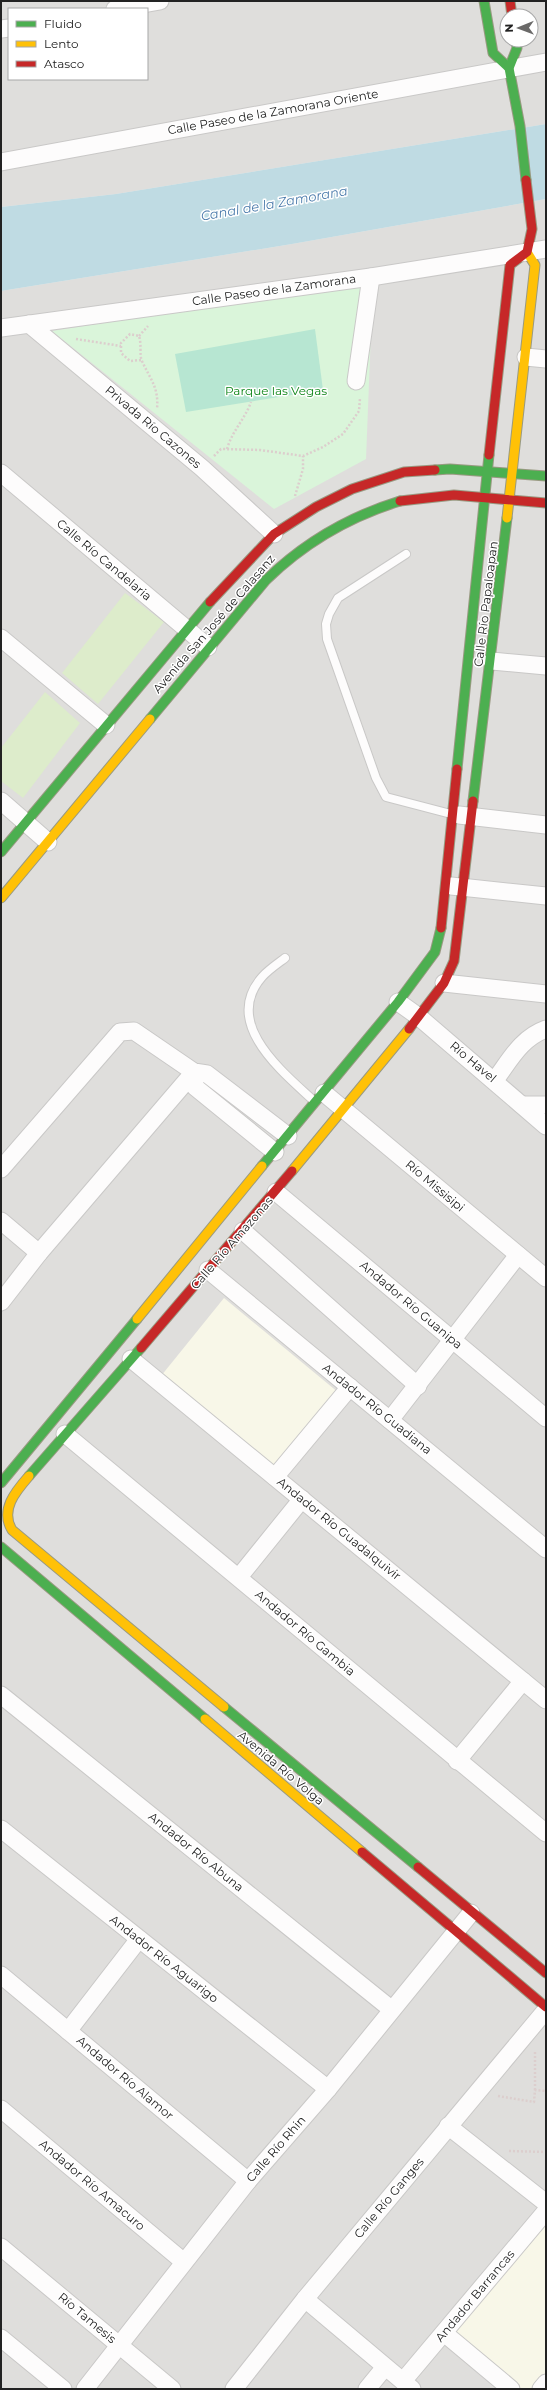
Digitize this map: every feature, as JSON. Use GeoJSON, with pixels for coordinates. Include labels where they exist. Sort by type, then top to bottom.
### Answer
{"type":"FeatureCollection","features":[{"type":"Feature","properties":{"kind":"street"},"geometry":{"type":"LineString","coordinates":[[121,8],[160,1]]}},
{"type":"Feature","properties":{"kind":"street"},"geometry":{"type":"LineString","coordinates":[[484,1],[494,53],[510,68]]}},
{"type":"Feature","properties":{"kind":"street"},"geometry":{"type":"LineString","coordinates":[[518,48],[510,68],[531,205],[532,229],[527,252]]}},
{"type":"Feature","properties":{"kind":"street","name":"Calle Paseo de la Zamorana Oriente"},"geometry":{"type":"LineString","coordinates":[[1,162],[546,62]]}},
{"type":"Feature","properties":{"kind":"street","name":"Calle Paseo de la Zamorana"},"geometry":{"type":"LineString","coordinates":[[1,328],[371,277],[546,249]]}},
{"type":"Feature","properties":{"kind":"street","name":"Calle Río Papaloapan"},"geometry":{"type":"LineString","coordinates":[[435,952],[441,927],[484,497],[510,265],[527,252],[536,266],[492,661],[454,961]]}},
{"type":"Feature","properties":{"kind":"street"},"geometry":{"type":"LineString","coordinates":[[356,381],[371,277]]}},
{"type":"Feature","properties":{"kind":"street","name":"Privada Río Cazones"},"geometry":{"type":"LineString","coordinates":[[29,324],[202,468],[274,534]]}},
{"type":"Feature","properties":{"kind":"street"},"geometry":{"type":"LineString","coordinates":[[526,357],[546,359]]}},
{"type":"Feature","properties":{"kind":"street","name":"Avenida San José de Calasanz"},"geometry":{"type":"LineString","coordinates":[[1,852],[186,629],[256,551],[274,534],[316,507],[352,489],[380,478],[422,469],[487,470],[546,476]]}},
{"type":"Feature","properties":{"kind":"street","name":"Calle Río Candelaria"},"geometry":{"type":"LineString","coordinates":[[1,473],[208,647]]}},
{"type":"Feature","properties":{"kind":"street","name":"Avenida San José de Calasanz"},"geometry":{"type":"LineString","coordinates":[[1,898],[208,647],[283,562],[307,544],[335,526],[401,501],[430,497],[484,497],[546,502]]}},
{"type":"Feature","properties":{"kind":"street"},"geometry":{"type":"LineString","coordinates":[[1,638],[106,725]]}},
{"type":"Feature","properties":{"kind":"street"},"geometry":{"type":"LineString","coordinates":[[492,661],[546,666]]}},
{"type":"Feature","properties":{"kind":"street"},"geometry":{"type":"LineString","coordinates":[[1,801],[48,842]]}},
{"type":"Feature","properties":{"kind":"street"},"geometry":{"type":"LineString","coordinates":[[453,814],[546,825]]}},
{"type":"Feature","properties":{"kind":"street"},"geometry":{"type":"LineString","coordinates":[[445,886],[546,896]]}},
{"type":"Feature","properties":{"kind":"street","name":"Calle Río Amazonas"},"geometry":{"type":"LineString","coordinates":[[3,1516],[13,1494],[131,1359],[178,1287],[275,1152],[398,1002],[435,952]]}},
{"type":"Feature","properties":{"kind":"street","name":"Calle Río Amazonas"},"geometry":{"type":"LineString","coordinates":[[1,1483],[178,1287],[208,1270],[243,1232],[419,1016],[444,983],[454,961]]}},
{"type":"Feature","properties":{"kind":"street"},"geometry":{"type":"LineString","coordinates":[[444,983],[546,994]]}},
{"type":"Feature","properties":{"kind":"street","name":"Río Havel"},"geometry":{"type":"LineString","coordinates":[[398,1002],[419,1016],[495,1080],[546,1126]]}},
{"type":"Feature","properties":{"kind":"street"},"geometry":{"type":"LineString","coordinates":[[495,1080],[522,1042],[535,1033],[546,1029]]}},
{"type":"Feature","properties":{"kind":"street"},"geometry":{"type":"LineString","coordinates":[[1,1169],[120,1032],[134,1031],[194,1072],[207,1074],[288,1136]]}},
{"type":"Feature","properties":{"kind":"street"},"geometry":{"type":"LineString","coordinates":[[194,1072],[195,1087],[275,1152]]}},
{"type":"Feature","properties":{"kind":"street"},"geometry":{"type":"LineString","coordinates":[[1,1302],[39,1254],[194,1072]]}},
{"type":"Feature","properties":{"kind":"street","name":"Río Missisipi"},"geometry":{"type":"LineString","coordinates":[[320,1098],[344,1109],[546,1278]]}},
{"type":"Feature","properties":{"kind":"street"},"geometry":{"type":"LineString","coordinates":[[522,1105],[546,1105]]}},
{"type":"Feature","properties":{"kind":"street","name":"Andador Río Guanipa"},"geometry":{"type":"LineString","coordinates":[[276,1192],[546,1418]]}},
{"type":"Feature","properties":{"kind":"street"},"geometry":{"type":"LineString","coordinates":[[1,1221],[39,1254]]}},
{"type":"Feature","properties":{"kind":"street"},"geometry":{"type":"LineString","coordinates":[[243,1232],[418,1386]]}},
{"type":"Feature","properties":{"kind":"street"},"geometry":{"type":"LineString","coordinates":[[390,1420],[454,1341],[518,1255]]}},
{"type":"Feature","properties":{"kind":"street","name":"Andador Río Guadiana"},"geometry":{"type":"LineString","coordinates":[[208,1270],[546,1549]]}},
{"type":"Feature","properties":{"kind":"street","name":"Andador Río Guadalquivir"},"geometry":{"type":"LineString","coordinates":[[131,1359],[546,1700]]}},
{"type":"Feature","properties":{"kind":"street"},"geometry":{"type":"LineString","coordinates":[[275,1477],[350,1387]]}},
{"type":"Feature","properties":{"kind":"street","name":"Andador Río Gambia"},"geometry":{"type":"LineString","coordinates":[[65,1434],[239,1577],[457,1761],[546,1833]]}},
{"type":"Feature","properties":{"kind":"street"},"geometry":{"type":"LineString","coordinates":[[239,1577],[302,1499]]}},
{"type":"Feature","properties":{"kind":"street","name":"Avenida Río Volga"},"geometry":{"type":"LineString","coordinates":[[3,1516],[7,1526],[17,1536],[471,1913],[546,1973]]}},
{"type":"Feature","properties":{"kind":"street","name":"Avenida Río Volga"},"geometry":{"type":"LineString","coordinates":[[1,1547],[546,2008]]}},
{"type":"Feature","properties":{"kind":"street"},"geometry":{"type":"LineString","coordinates":[[457,1761],[523,1681]]}},
{"type":"Feature","properties":{"kind":"street","name":"Andador Río Abuna"},"geometry":{"type":"LineString","coordinates":[[1,1695],[391,2009]]}},
{"type":"Feature","properties":{"kind":"street","name":"Andador Río Aguarigo"},"geometry":{"type":"LineString","coordinates":[[1,1829],[328,2089]]}},
{"type":"Feature","properties":{"kind":"street","name":"Calle Río Rhin"},"geometry":{"type":"LineString","coordinates":[[85,2389],[248,2181],[328,2089],[391,2009],[471,1913]]}},
{"type":"Feature","properties":{"kind":"street"},"geometry":{"type":"LineString","coordinates":[[68,2031],[139,1940]]}},
{"type":"Feature","properties":{"kind":"street","name":"Andador Río Alamor"},"geometry":{"type":"LineString","coordinates":[[1,1976],[248,2181]]}},
{"type":"Feature","properties":{"kind":"street","name":"Calle Río Ganges"},"geometry":{"type":"LineString","coordinates":[[234,2389],[305,2299],[448,2126],[478,2093],[546,2008]]}},
{"type":"Feature","properties":{"kind":"street","name":"Andador Río Amacuro"},"geometry":{"type":"LineString","coordinates":[[1,2109],[184,2262]]}},
{"type":"Feature","properties":{"kind":"street"},"geometry":{"type":"LineString","coordinates":[[448,2126],[546,2203]]}},
{"type":"Feature","properties":{"kind":"street","name":"Andador Barrancas"},"geometry":{"type":"LineString","coordinates":[[408,2385],[444,2333],[546,2211]]}},
{"type":"Feature","properties":{"kind":"street","name":"Río Tamesis"},"geometry":{"type":"LineString","coordinates":[[1,2247],[172,2389]]}},
{"type":"Feature","properties":{"kind":"street"},"geometry":{"type":"LineString","coordinates":[[305,2299],[408,2385]]}},
{"type":"Feature","properties":{"kind":"street"},"geometry":{"type":"LineString","coordinates":[[444,2333],[511,2389]]}},
{"type":"Feature","properties":{"kind":"street"},"geometry":{"type":"LineString","coordinates":[[1,2338],[63,2389]]}},
{"type":"Feature","properties":{"kind":"street"},"geometry":{"type":"LineString","coordinates":[[367,2389],[385,2367]]}},
{"type":"Feature","properties":{"kind":"street"},"geometry":{"type":"LineString","coordinates":[[541,2389],[546,2383]]}},
{"type":"Feature","properties":{"kind":"lane"},"geometry":{"type":"LineString","coordinates":[[406,554],[338,598],[329,614],[326,624],[327,639],[376,778],[386,797],[453,814]]}},
{"type":"Feature","properties":{"kind":"lane"},"geometry":{"type":"LineString","coordinates":[[285,958],[261,978],[250,998],[249,1021],[258,1044],[276,1066],[320,1098]]}},
{"type":"Feature","properties":{"kind":"path"},"geometry":{"type":"LineString","coordinates":[[141,360],[130,361],[122,353],[121,343],[130,334],[139,336],[142,344],[141,360],[152,376],[157,393],[158,408],[150,425]]}},
{"type":"Feature","properties":{"kind":"path"},"geometry":{"type":"LineString","coordinates":[[71,338],[121,346]]}},
{"type":"Feature","properties":{"kind":"path"},"geometry":{"type":"LineString","coordinates":[[202,468],[221,449],[260,450],[303,456],[343,434],[359,411],[360,397],[356,381]]}},
{"type":"Feature","properties":{"kind":"path"},"geometry":{"type":"LineString","coordinates":[[227,449],[230,439],[246,416],[251,402]]}},
{"type":"Feature","properties":{"kind":"path"},"geometry":{"type":"LineString","coordinates":[[293,501],[303,469],[303,456]]}},
{"type":"Feature","properties":{"kind":"path"},"geometry":{"type":"LineString","coordinates":[[478,2093],[534,2102],[535,2046],[524,2037]]}},
{"type":"Feature","properties":{"kind":"path"},"geometry":{"type":"LineString","coordinates":[[535,2090],[546,2091]]}},
{"type":"Feature","properties":{"kind":"path"},"geometry":{"type":"LineString","coordinates":[[480,2150],[546,2152]]}},
{"type":"Feature","properties":{"kind":"shaded area"},"geometry":{"type":"Polygon","coordinates":[[[1,1],[546,1],[546,124],[116,194],[1,207],[1,1]]]}},
{"type":"Feature","properties":{"kind":"shaded area"},"geometry":{"type":"Polygon","coordinates":[[[546,199],[546,2389],[1,2389],[1,291],[292,244],[546,199]]]}},
{"type":"Feature","properties":{"kind":"shaded area"},"geometry":{"type":"Polygon","coordinates":[[[224,1298],[339,1393],[276,1471],[161,1376],[224,1298]]]}},
{"type":"Feature","properties":{"kind":"shaded area"},"geometry":{"type":"Polygon","coordinates":[[[546,2222],[546,2377],[536,2389],[517,2389],[453,2335],[546,2222]]]}},
{"type":"Feature","properties":{"kind":"green space","name":"Parque las Vegas"},"geometry":{"type":"Polygon","coordinates":[[[373,281],[366,459],[274,509],[52,331],[373,281]]]}},
{"type":"Feature","properties":{"kind":"green space"},"geometry":{"type":"Polygon","coordinates":[[[315,329],[323,390],[186,412],[175,354],[315,329]]]}},
{"type":"Feature","properties":{"kind":"green space"},"geometry":{"type":"Polygon","coordinates":[[[125,593],[164,622],[98,704],[62,673],[125,593]]]}},
{"type":"Feature","properties":{"kind":"green space"},"geometry":{"type":"Polygon","coordinates":[[[45,692],[80,723],[23,798],[1,781],[1,748],[45,692]]]}},
{"type":"Feature","properties":{"kind":"water","name":"Canal de la Zamorana"},"geometry":{"type":"Polygon","coordinates":[[[546,124],[546,199],[292,244],[1,291],[1,207],[116,194],[546,124]]]}},
{"type":"Feature","properties":{"kind":"traffic: fast"},"geometry":{"type":"LineString","coordinates":[[484,1],[493,53],[509,68]]}},
{"type":"Feature","properties":{"kind":"traffic: fast"},"geometry":{"type":"LineString","coordinates":[[517,48],[509,68],[520,126],[526,180]]}},
{"type":"Feature","properties":{"kind":"traffic: fast"},"geometry":{"type":"LineString","coordinates":[[457,769],[489,455]]}},
{"type":"Feature","properties":{"kind":"traffic: fast"},"geometry":{"type":"LineString","coordinates":[[435,470],[450,469],[546,476]]}},
{"type":"Feature","properties":{"kind":"traffic: fast"},"geometry":{"type":"LineString","coordinates":[[150,719],[266,580],[281,566],[328,532],[381,507],[400,501]]}},
{"type":"Feature","properties":{"kind":"traffic: fast"},"geometry":{"type":"LineString","coordinates":[[473,801],[507,518]]}},
{"type":"Feature","properties":{"kind":"traffic: fast"},"geometry":{"type":"LineString","coordinates":[[1,852],[210,602]]}},
{"type":"Feature","properties":{"kind":"traffic: fast"},"geometry":{"type":"LineString","coordinates":[[262,1166],[398,1002],[435,952],[441,928]]}},
{"type":"Feature","properties":{"kind":"traffic: fast"},"geometry":{"type":"LineString","coordinates":[[1,1483],[137,1319]]}},
{"type":"Feature","properties":{"kind":"traffic: fast"},"geometry":{"type":"LineString","coordinates":[[29,1476],[141,1348]]}},
{"type":"Feature","properties":{"kind":"traffic: fast"},"geometry":{"type":"LineString","coordinates":[[1,1547],[205,1719]]}},
{"type":"Feature","properties":{"kind":"traffic: fast"},"geometry":{"type":"LineString","coordinates":[[224,1707],[418,1867]]}},
{"type":"Feature","properties":{"kind":"traffic: slow"},"geometry":{"type":"LineString","coordinates":[[507,518],[535,265],[527,252]]}},
{"type":"Feature","properties":{"kind":"traffic: slow"},"geometry":{"type":"LineString","coordinates":[[1,898],[150,719]]}},
{"type":"Feature","properties":{"kind":"traffic: slow"},"geometry":{"type":"LineString","coordinates":[[292,1171],[409,1029]]}},
{"type":"Feature","properties":{"kind":"traffic: slow"},"geometry":{"type":"LineString","coordinates":[[137,1319],[262,1166]]}},
{"type":"Feature","properties":{"kind":"traffic: slow"},"geometry":{"type":"LineString","coordinates":[[29,1476],[14,1495],[8,1508],[9,1523],[12,1530],[224,1707]]}},
{"type":"Feature","properties":{"kind":"traffic: slow"},"geometry":{"type":"LineString","coordinates":[[205,1719],[362,1852]]}},
{"type":"Feature","properties":{"kind":"traffic: jam"},"geometry":{"type":"LineString","coordinates":[[510,1],[511,8]]}},
{"type":"Feature","properties":{"kind":"traffic: jam"},"geometry":{"type":"LineString","coordinates":[[489,455],[510,265],[527,252],[532,229],[526,180]]}},
{"type":"Feature","properties":{"kind":"traffic: jam"},"geometry":{"type":"LineString","coordinates":[[210,602],[274,534],[316,507],[352,489],[404,472],[435,470]]}},
{"type":"Feature","properties":{"kind":"traffic: jam"},"geometry":{"type":"LineString","coordinates":[[400,501],[454,495],[546,503]]}},
{"type":"Feature","properties":{"kind":"traffic: jam"},"geometry":{"type":"LineString","coordinates":[[441,928],[457,769]]}},
{"type":"Feature","properties":{"kind":"traffic: jam"},"geometry":{"type":"LineString","coordinates":[[409,1029],[444,983],[454,961],[473,801]]}},
{"type":"Feature","properties":{"kind":"traffic: jam"},"geometry":{"type":"LineString","coordinates":[[141,1348],[292,1171]]}},
{"type":"Feature","properties":{"kind":"traffic: jam"},"geometry":{"type":"LineString","coordinates":[[362,1852],[546,2007]]}},
{"type":"Feature","properties":{"kind":"traffic: jam"},"geometry":{"type":"LineString","coordinates":[[418,1867],[546,1973]]}}]}
